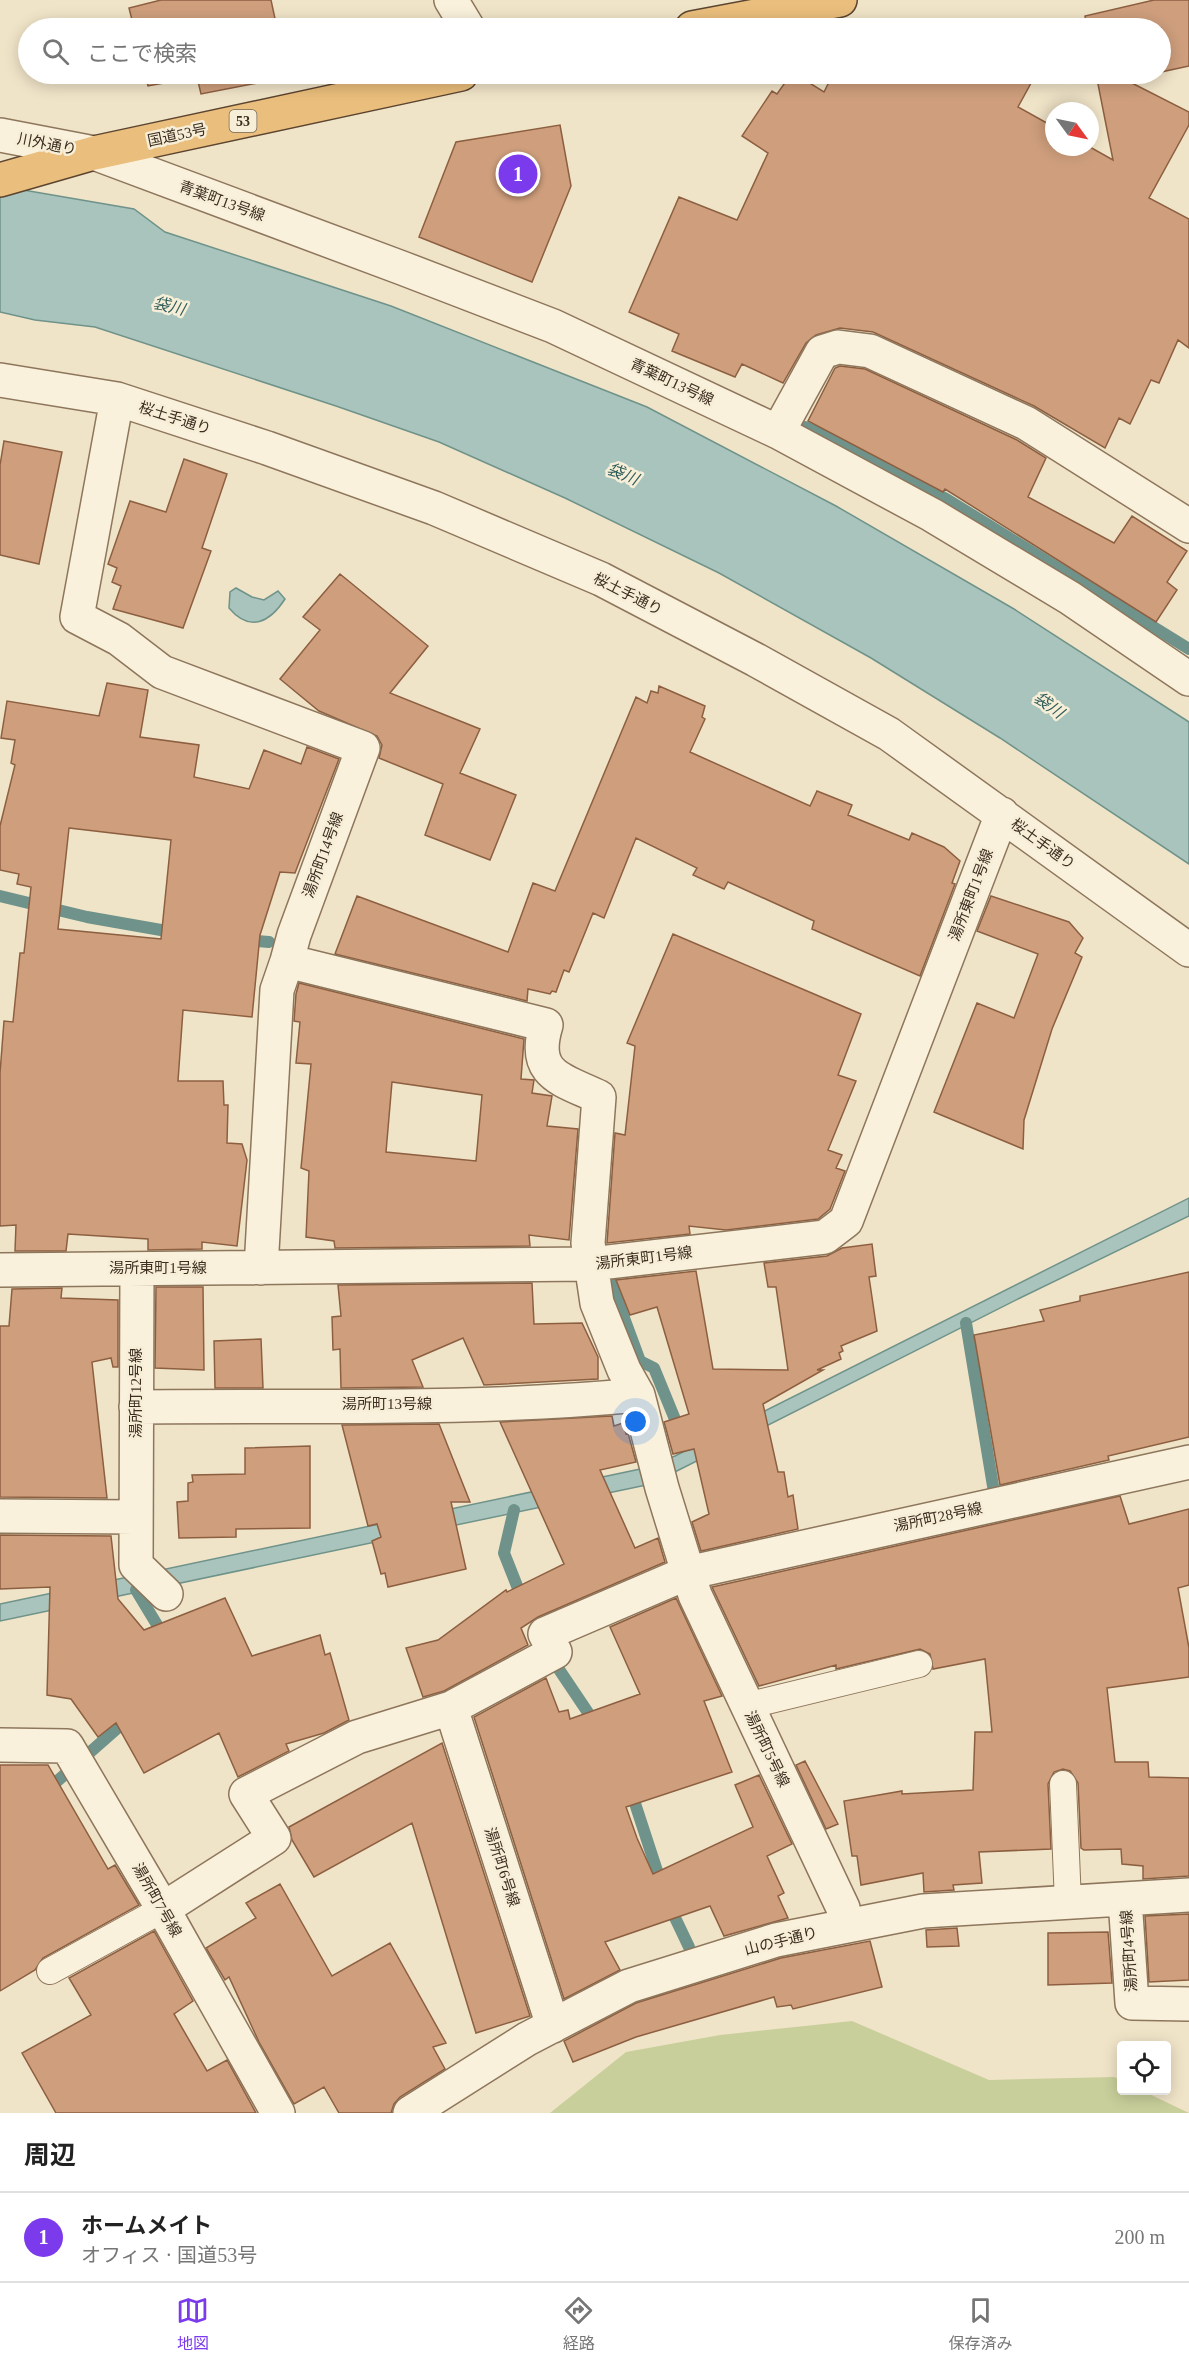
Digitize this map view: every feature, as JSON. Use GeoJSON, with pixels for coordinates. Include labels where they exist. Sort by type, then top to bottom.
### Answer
{"type":"FeatureCollection","features":[{"type":"Feature","properties":{"kind":"highway"},"geometry":{"type":"LineString","coordinates":[[745,18],[840,0]]}},
{"type":"Feature","properties":{"kind":"highway","name":"国道53号"},"geometry":{"type":"LineString","coordinates":[[13,177],[94,153],[415,84]]}},
{"type":"Feature","properties":{"kind":"street"},"geometry":{"type":"LineString","coordinates":[[451,0],[462,18]]}},
{"type":"Feature","properties":{"kind":"street","name":"川外通り"},"geometry":{"type":"LineString","coordinates":[[0,135],[94,153]]}},
{"type":"Feature","properties":{"kind":"street","name":"青葉町13号線"},"geometry":{"type":"LineString","coordinates":[[94,153],[553,326],[778,432],[932,515],[1060,592],[1189,679]]}},
{"type":"Feature","properties":{"kind":"street"},"geometry":{"type":"LineString","coordinates":[[778,432],[822,352],[838,347],[854,347],[870,351],[1026,423],[1189,526]]}},
{"type":"Feature","properties":{"kind":"street","name":"桜土手通り"},"geometry":{"type":"LineString","coordinates":[[0,380],[117,399],[267,448],[434,508],[601,579],[756,660],[889,734],[1189,950]]}},
{"type":"Feature","properties":{"kind":"street","name":"湯所町14号線"},"geometry":{"type":"LineString","coordinates":[[117,399],[77,616],[119,639],[162,672],[363,748],[294,935],[287,961]]}},
{"type":"Feature","properties":{"kind":"street","name":"湯所東町1号線"},"geometry":{"type":"LineString","coordinates":[[0,1270],[591,1264],[825,1237],[846,1221],[1002,814]]}},
{"type":"Feature","properties":{"kind":"street"},"geometry":{"type":"LineString","coordinates":[[261,1268],[277,990],[287,961],[546,1025],[541,1044],[542,1061],[556,1077],[599,1097],[588,1243],[591,1264]]}},
{"type":"Feature","properties":{"kind":"street","name":"湯所町5号線"},"geometry":{"type":"LineString","coordinates":[[591,1264],[597,1303],[624,1370],[638,1395],[687,1573],[746,1706],[843,1908],[845,1926]]}},
{"type":"Feature","properties":{"kind":"street","name":"湯所町12号線"},"geometry":{"type":"LineString","coordinates":[[137,1269],[136,1565],[166,1594]]}},
{"type":"Feature","properties":{"kind":"street","name":"湯所町13号線"},"geometry":{"type":"LineString","coordinates":[[136,1407],[499,1404],[638,1395]]}},
{"type":"Feature","properties":{"kind":"street","name":"湯所町28号線"},"geometry":{"type":"LineString","coordinates":[[451,1708],[555,1652],[545,1634],[687,1573],[1189,1462]]}},
{"type":"Feature","properties":{"kind":"street"},"geometry":{"type":"LineString","coordinates":[[0,1516],[136,1517]]}},
{"type":"Feature","properties":{"kind":"street"},"geometry":{"type":"LineString","coordinates":[[163,1909],[274,1838],[246,1794],[357,1737],[451,1708]]}},
{"type":"Feature","properties":{"kind":"street","name":"湯所町6号線"},"geometry":{"type":"LineString","coordinates":[[451,1708],[553,2026]]}},
{"type":"Feature","properties":{"kind":"street","name":"湯所町7号線"},"geometry":{"type":"LineString","coordinates":[[0,1745],[67,1746],[163,1909],[278,2113]]}},
{"type":"Feature","properties":{"kind":"street","name":"山の手通り"},"geometry":{"type":"LineString","coordinates":[[410,2113],[526,2039],[629,1986],[776,1940],[923,1911],[1189,1895]]}},
{"type":"Feature","properties":{"kind":"street","name":"湯所町4号線"},"geometry":{"type":"LineString","coordinates":[[1125,1899],[1132,2003],[1189,2004]]}},
{"type":"Feature","properties":{"kind":"lane"},"geometry":{"type":"LineString","coordinates":[[746,1706],[919,1664]]}},
{"type":"Feature","properties":{"kind":"lane"},"geometry":{"type":"LineString","coordinates":[[1063,1784],[1068,1902]]}},
{"type":"Feature","properties":{"kind":"lane"},"geometry":{"type":"LineString","coordinates":[[50,1971],[163,1909]]}},
{"type":"Feature","properties":{"kind":"green space"},"geometry":{"type":"Polygon","coordinates":[[[852,2021],[989,2080],[1114,2077],[1117,2078],[1117,2095],[1151,2095],[1189,2113],[550,2113],[626,2052],[720,2035],[852,2021]]]}},
{"type":"Feature","properties":{"kind":"water","name":"袋川"},"geometry":{"type":"Polygon","coordinates":[[[0,186],[134,209],[165,232],[391,306],[647,407],[836,506],[1014,609],[1189,722],[1189,864],[1000,738],[871,658],[719,573],[565,498],[439,442],[336,406],[95,327],[35,320],[0,312],[0,186]]]}},
{"type":"Feature","properties":{"kind":"water"},"geometry":{"type":"Polygon","coordinates":[[[236,588],[252,597],[264,600],[278,591],[285,599],[266,619],[252,622],[237,616],[229,608],[230,592],[236,588]]]}},
{"type":"Feature","properties":{"kind":"water"},"geometry":{"type":"Polygon","coordinates":[[[1189,1198],[1189,1216],[1020,1298],[651,1484],[0,1621],[0,1604],[645,1468],[675,1456],[1189,1198]]]}},
{"type":"Feature","properties":{"kind":"building"},"geometry":{"type":"Polygon","coordinates":[[[161,0],[271,0],[275,18],[132,18],[129,8],[161,0]]]}},
{"type":"Feature","properties":{"kind":"building"},"geometry":{"type":"Polygon","coordinates":[[[1154,0],[1189,0],[1189,66],[1171,70],[1171,18],[1085,18],[1085,16],[1154,0]]]}},
{"type":"Feature","properties":{"kind":"building"},"geometry":{"type":"Polygon","coordinates":[[[199,84],[252,84],[201,94],[199,84]]]}},
{"type":"Feature","properties":{"kind":"building"},"geometry":{"type":"Polygon","coordinates":[[[784,84],[811,84],[824,92],[828,84],[1031,84],[1018,107],[1045,122],[1045,156],[1099,156],[1099,152],[1113,160],[1098,84],[1134,84],[1189,112],[1189,125],[1149,198],[1189,219],[1189,348],[1178,340],[1159,383],[1151,380],[1130,424],[1119,418],[1105,448],[1034,406],[873,332],[840,328],[816,335],[806,343],[783,383],[742,364],[735,377],[672,351],[679,334],[629,312],[679,197],[737,220],[768,153],[742,136],[772,91],[777,94],[784,84]]]}},
{"type":"Feature","properties":{"kind":"building"},"geometry":{"type":"Polygon","coordinates":[[[560,125],[571,186],[532,282],[419,237],[456,142],[560,125]]]}},
{"type":"Feature","properties":{"kind":"building"},"geometry":{"type":"Polygon","coordinates":[[[840,366],[865,369],[1017,440],[1046,458],[1028,497],[1114,543],[1132,516],[1187,551],[1167,582],[1177,590],[1156,622],[945,489],[943,492],[808,421],[835,368],[840,366]]]}},
{"type":"Feature","properties":{"kind":"building"},"geometry":{"type":"Polygon","coordinates":[[[4,441],[62,452],[39,564],[0,555],[0,465],[4,441]]]}},
{"type":"Feature","properties":{"kind":"building"},"geometry":{"type":"Polygon","coordinates":[[[184,459],[227,474],[202,548],[211,551],[183,628],[113,609],[121,586],[112,582],[117,568],[108,564],[130,501],[166,512],[184,459]]]}},
{"type":"Feature","properties":{"kind":"building"},"geometry":{"type":"Polygon","coordinates":[[[340,574],[428,646],[390,693],[480,729],[460,773],[516,795],[490,860],[425,835],[443,784],[379,758],[382,745],[377,736],[319,711],[280,679],[320,630],[303,617],[340,574]]]}},
{"type":"Feature","properties":{"kind":"building"},"geometry":{"type":"Polygon","coordinates":[[[107,683],[148,690],[140,737],[199,745],[194,777],[249,789],[264,750],[301,764],[307,747],[339,759],[295,873],[280,872],[260,935],[252,1017],[183,1010],[178,1081],[223,1081],[224,1105],[228,1105],[227,1143],[242,1144],[247,1160],[237,1246],[202,1242],[202,1249],[148,1250],[148,1239],[68,1234],[66,1251],[15,1251],[16,1225],[0,1226],[0,1073],[4,1021],[13,1022],[20,953],[24,953],[31,887],[17,884],[19,874],[0,870],[0,826],[15,765],[11,763],[15,740],[1,738],[7,701],[99,716],[107,683]],[[69,828],[58,929],[161,939],[171,840],[69,828]]]}},
{"type":"Feature","properties":{"kind":"building"},"geometry":{"type":"Polygon","coordinates":[[[659,686],[705,706],[702,717],[705,719],[690,752],[810,806],[817,791],[852,805],[848,815],[909,840],[912,833],[944,847],[960,861],[952,883],[955,884],[920,976],[812,929],[814,921],[728,882],[724,889],[693,875],[697,868],[636,838],[604,918],[593,913],[569,972],[564,970],[556,992],[552,991],[550,994],[528,989],[527,1001],[335,954],[357,896],[508,952],[533,883],[555,891],[636,697],[647,703],[651,691],[658,693],[659,686]]]}},
{"type":"Feature","properties":{"kind":"building"},"geometry":{"type":"Polygon","coordinates":[[[991,896],[1069,922],[1083,938],[1075,953],[1082,957],[1052,1029],[1024,1120],[1023,1149],[934,1112],[977,1003],[1014,1018],[1038,954],[977,931],[991,896]]]}},
{"type":"Feature","properties":{"kind":"building"},"geometry":{"type":"Polygon","coordinates":[[[673,934],[861,1014],[838,1075],[856,1081],[828,1150],[842,1155],[836,1168],[845,1171],[830,1209],[818,1219],[726,1230],[689,1226],[690,1234],[607,1243],[615,1133],[625,1135],[635,1046],[627,1043],[673,934]]]}},
{"type":"Feature","properties":{"kind":"building"},"geometry":{"type":"Polygon","coordinates":[[[299,983],[524,1039],[521,1079],[534,1080],[532,1093],[552,1096],[547,1126],[578,1129],[569,1240],[529,1235],[530,1246],[335,1248],[334,1241],[306,1237],[309,1171],[301,1168],[311,1064],[296,1063],[300,1022],[294,1021],[299,983]],[[392,1082],[386,1152],[476,1161],[482,1095],[392,1082]]]}},
{"type":"Feature","properties":{"kind":"building"},"geometry":{"type":"Polygon","coordinates":[[[872,1244],[876,1276],[869,1277],[877,1331],[841,1346],[843,1351],[839,1353],[841,1359],[817,1370],[823,1370],[763,1404],[778,1472],[784,1472],[788,1497],[793,1495],[798,1529],[701,1551],[692,1522],[709,1514],[694,1449],[673,1454],[664,1422],[689,1414],[657,1307],[630,1315],[616,1280],[696,1271],[713,1369],[788,1370],[776,1287],[768,1287],[764,1263],[827,1256],[842,1248],[872,1244]]]}},
{"type":"Feature","properties":{"kind":"building"},"geometry":{"type":"Polygon","coordinates":[[[1189,1272],[1189,1437],[1108,1456],[1109,1460],[1000,1485],[974,1335],[1044,1321],[1040,1310],[1080,1301],[1080,1296],[1189,1272]]]}},
{"type":"Feature","properties":{"kind":"building"},"geometry":{"type":"Polygon","coordinates":[[[532,1283],[534,1324],[582,1323],[598,1357],[598,1379],[484,1385],[463,1338],[412,1360],[423,1387],[341,1388],[340,1349],[333,1350],[332,1317],[341,1316],[338,1285],[532,1283]]]}},
{"type":"Feature","properties":{"kind":"building"},"geometry":{"type":"Polygon","coordinates":[[[156,1287],[203,1287],[204,1370],[155,1368],[156,1287]]]}},
{"type":"Feature","properties":{"kind":"building"},"geometry":{"type":"Polygon","coordinates":[[[62,1288],[61,1298],[118,1300],[118,1367],[113,1367],[111,1358],[92,1362],[107,1498],[0,1497],[0,1326],[9,1326],[12,1289],[62,1288]]]}},
{"type":"Feature","properties":{"kind":"building"},"geometry":{"type":"Polygon","coordinates":[[[261,1339],[263,1388],[215,1388],[214,1341],[261,1339]]]}},
{"type":"Feature","properties":{"kind":"building"},"geometry":{"type":"Polygon","coordinates":[[[612,1416],[614,1426],[623,1423],[636,1462],[600,1470],[635,1548],[658,1538],[665,1562],[538,1617],[521,1628],[528,1645],[444,1691],[423,1697],[406,1648],[438,1640],[506,1590],[507,1592],[564,1564],[500,1422],[612,1416]]]}},
{"type":"Feature","properties":{"kind":"building"},"geometry":{"type":"Polygon","coordinates":[[[439,1424],[470,1502],[451,1502],[466,1569],[388,1587],[385,1573],[381,1574],[372,1541],[381,1537],[377,1524],[368,1526],[342,1425],[439,1424]]]}},
{"type":"Feature","properties":{"kind":"building"},"geometry":{"type":"Polygon","coordinates":[[[310,1446],[310,1528],[236,1529],[236,1537],[179,1538],[177,1502],[188,1501],[188,1483],[193,1482],[192,1475],[245,1474],[245,1448],[310,1446]]]}},
{"type":"Feature","properties":{"kind":"building"},"geometry":{"type":"Polygon","coordinates":[[[1120,1496],[1129,1524],[1189,1509],[1189,1585],[1178,1588],[1189,1648],[1189,1677],[1107,1688],[1115,1762],[1148,1762],[1149,1777],[1189,1778],[1189,1876],[1143,1879],[1143,1866],[1122,1864],[1121,1849],[1084,1850],[1081,1848],[1078,1783],[1070,1771],[1063,1769],[1054,1772],[1048,1784],[1051,1849],[979,1852],[982,1883],[953,1885],[954,1890],[924,1892],[923,1873],[861,1885],[857,1856],[852,1856],[844,1801],[902,1791],[902,1794],[973,1790],[975,1732],[992,1732],[985,1659],[933,1669],[930,1654],[920,1649],[836,1669],[836,1665],[759,1686],[712,1587],[1120,1496]]]}},
{"type":"Feature","properties":{"kind":"building"},"geometry":{"type":"Polygon","coordinates":[[[0,1535],[111,1536],[118,1599],[144,1630],[225,1598],[252,1656],[320,1635],[325,1655],[330,1653],[349,1720],[324,1733],[286,1744],[289,1751],[238,1777],[219,1733],[144,1773],[116,1723],[98,1737],[71,1699],[47,1695],[50,1587],[0,1589],[0,1535]]]}},
{"type":"Feature","properties":{"kind":"building"},"geometry":{"type":"Polygon","coordinates":[[[676,1598],[722,1696],[704,1701],[732,1772],[626,1807],[653,1874],[753,1827],[735,1785],[759,1775],[792,1844],[767,1856],[784,1893],[778,1896],[788,1918],[724,1936],[710,1906],[605,1942],[620,1970],[564,1999],[474,1717],[546,1678],[559,1712],[568,1710],[570,1719],[640,1694],[610,1627],[676,1598]]]}},
{"type":"Feature","properties":{"kind":"building"},"geometry":{"type":"Polygon","coordinates":[[[442,1743],[530,2016],[476,2033],[412,1823],[314,1877],[292,1840],[289,1827],[442,1743]]]}},
{"type":"Feature","properties":{"kind":"building"},"geometry":{"type":"Polygon","coordinates":[[[805,1761],[838,1824],[826,1829],[796,1765],[805,1761]]]}},
{"type":"Feature","properties":{"kind":"building"},"geometry":{"type":"Polygon","coordinates":[[[0,1765],[48,1765],[108,1869],[115,1865],[139,1905],[43,1958],[35,1970],[0,1991],[0,1765]]]}},
{"type":"Feature","properties":{"kind":"building"},"geometry":{"type":"Polygon","coordinates":[[[280,1884],[332,1976],[390,1943],[446,2043],[433,2047],[445,2069],[400,2097],[391,2113],[339,2113],[324,2087],[294,2104],[259,2042],[229,1977],[225,1980],[206,1948],[256,1918],[246,1903],[280,1884]]]}},
{"type":"Feature","properties":{"kind":"building"},"geometry":{"type":"Polygon","coordinates":[[[1189,1914],[1189,1980],[1149,1982],[1145,1916],[1189,1914]]]}},
{"type":"Feature","properties":{"kind":"building"},"geometry":{"type":"Polygon","coordinates":[[[957,1928],[959,1946],[927,1947],[926,1930],[957,1928]]]}},
{"type":"Feature","properties":{"kind":"building"},"geometry":{"type":"Polygon","coordinates":[[[154,1931],[193,2001],[174,2014],[207,2071],[227,2060],[256,2113],[56,2113],[22,2053],[91,2015],[69,1978],[154,1931]]]}},
{"type":"Feature","properties":{"kind":"building"},"geometry":{"type":"Polygon","coordinates":[[[1108,1932],[1112,1983],[1048,1985],[1048,1933],[1108,1932]]]}},
{"type":"Feature","properties":{"kind":"building"},"geometry":{"type":"Polygon","coordinates":[[[870,1941],[882,1987],[793,2009],[791,2005],[777,2007],[774,1997],[636,2037],[573,2062],[564,2041],[636,2003],[781,1958],[870,1941]]]}},
{"type":"Feature","properties":{"kind":"waterway"},"geometry":{"type":"LineString","coordinates":[[805,427],[861,452],[948,500],[1189,649]]}},
{"type":"Feature","properties":{"kind":"waterway"},"geometry":{"type":"LineString","coordinates":[[0,896],[87,917],[178,933]]}},
{"type":"Feature","properties":{"kind":"waterway"},"geometry":{"type":"LineString","coordinates":[[243,940],[269,942]]}},
{"type":"Feature","properties":{"kind":"waterway"},"geometry":{"type":"LineString","coordinates":[[607,1272],[640,1361],[654,1368],[681,1434]]}},
{"type":"Feature","properties":{"kind":"waterway"},"geometry":{"type":"LineString","coordinates":[[966,1323],[994,1492]]}},
{"type":"Feature","properties":{"kind":"waterway"},"geometry":{"type":"LineString","coordinates":[[514,1510],[504,1553],[523,1601]]}},
{"type":"Feature","properties":{"kind":"waterway"},"geometry":{"type":"LineString","coordinates":[[136,1590],[165,1638]]}},
{"type":"Feature","properties":{"kind":"waterway"},"geometry":{"type":"LineString","coordinates":[[550,1656],[597,1726]]}},
{"type":"Feature","properties":{"kind":"waterway"},"geometry":{"type":"LineString","coordinates":[[46,1791],[130,1717]]}},
{"type":"Feature","properties":{"kind":"waterway"},"geometry":{"type":"LineString","coordinates":[[630,1788],[662,1886]]}},
{"type":"Feature","properties":{"kind":"waterway"},"geometry":{"type":"LineString","coordinates":[[669,1905],[689,1947]]}},
{"type":"Feature","properties":{"kind":"place","name":"ホームメイト"},"geometry":{"type":"Point","coordinates":[518,174]}}]}
